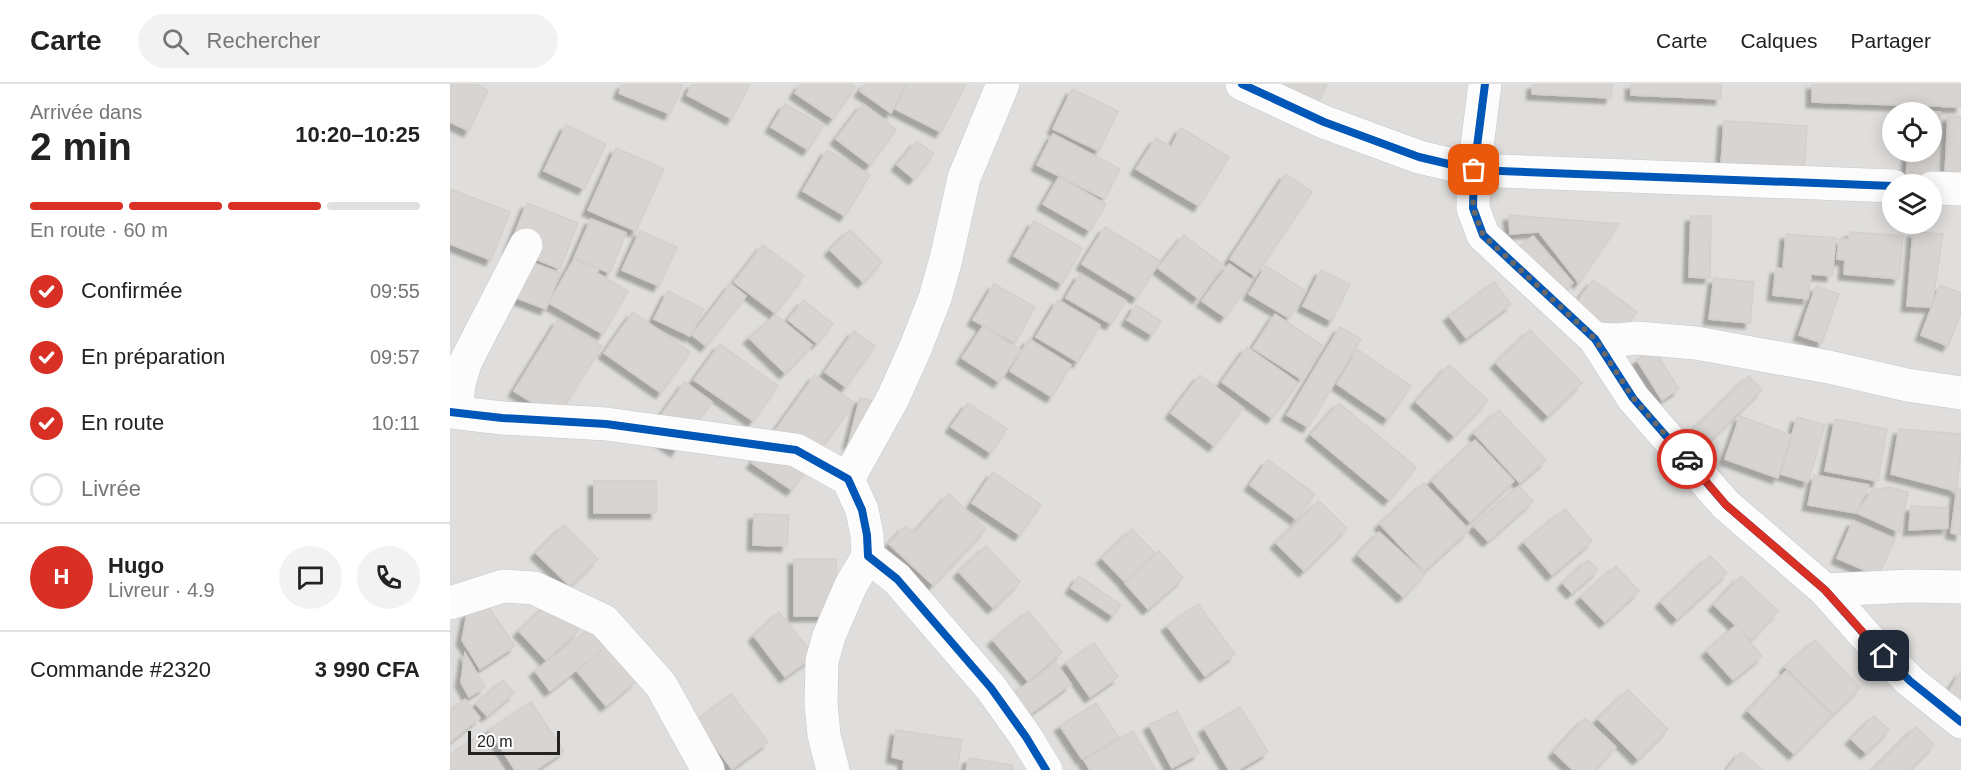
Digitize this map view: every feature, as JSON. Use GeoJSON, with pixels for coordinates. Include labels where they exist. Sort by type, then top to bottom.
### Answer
{"type":"FeatureCollection","features":[{"type":"Feature","properties":{"kind":"street"},"geometry":{"type":"LineString","coordinates":[[848,479],[893,398],[915,349],[946,259],[964,178],[1003,84]]}},
{"type":"Feature","properties":{"kind":"street"},"geometry":{"type":"LineString","coordinates":[[1242,84],[1324,122],[1398,150],[1474,170],[1882,186]]}},
{"type":"Feature","properties":{"kind":"street"},"geometry":{"type":"LineString","coordinates":[[1485,84],[1474,170],[1473,208],[1483,235],[1595,339],[1633,398],[1726,505],[1825,590],[1872,643],[1910,681],[1961,722]]}},
{"type":"Feature","properties":{"kind":"street"},"geometry":{"type":"LineString","coordinates":[[1942,188],[1961,189]]}},
{"type":"Feature","properties":{"kind":"street"},"geometry":{"type":"LineString","coordinates":[[526,245],[466,361],[453,412],[502,418],[606,424],[796,450],[848,479],[861,510],[867,535],[868,556],[851,585],[829,636],[822,661],[821,703],[824,735],[833,770]]}},
{"type":"Feature","properties":{"kind":"street"},"geometry":{"type":"LineString","coordinates":[[1595,339],[1637,338],[1696,344],[1829,368],[1906,385],[1961,393]]}},
{"type":"Feature","properties":{"kind":"street"},"geometry":{"type":"LineString","coordinates":[[868,556],[897,579],[970,664],[1026,737],[1046,770]]}},
{"type":"Feature","properties":{"kind":"street"},"geometry":{"type":"LineString","coordinates":[[450,603],[503,586],[534,588],[604,621],[661,685],[708,770]]}},
{"type":"Feature","properties":{"kind":"street"},"geometry":{"type":"LineString","coordinates":[[1825,590],[1911,586],[1961,587]]}},
{"type":"Feature","properties":{"kind":"shaded area"},"geometry":{"type":"Polygon","coordinates":[[[450,84],[1961,84],[1961,770],[450,770],[450,84]]]}},
{"type":"Feature","properties":{"kind":"building"},"geometry":{"type":"Polygon","coordinates":[[[450,84],[475,84],[488,90],[469,131],[450,122],[450,84]]]}},
{"type":"Feature","properties":{"kind":"building"},"geometry":{"type":"Polygon","coordinates":[[[623,84],[683,84],[670,114],[619,93],[623,84]]]}},
{"type":"Feature","properties":{"kind":"building"},"geometry":{"type":"Polygon","coordinates":[[[692,84],[750,84],[732,119],[687,95],[692,84]]]}},
{"type":"Feature","properties":{"kind":"building"},"geometry":{"type":"Polygon","coordinates":[[[801,84],[851,84],[855,87],[833,119],[795,93],[801,84]]]}},
{"type":"Feature","properties":{"kind":"building"},"geometry":{"type":"Polygon","coordinates":[[[865,84],[906,84],[891,113],[860,91],[865,84]]]}},
{"type":"Feature","properties":{"kind":"building"},"geometry":{"type":"Polygon","coordinates":[[[907,84],[966,84],[941,132],[895,109],[907,84]]]}},
{"type":"Feature","properties":{"kind":"building"},"geometry":{"type":"Polygon","coordinates":[[[1279,84],[1327,84],[1318,102],[1279,84]]]}},
{"type":"Feature","properties":{"kind":"building"},"geometry":{"type":"Polygon","coordinates":[[[1533,84],[1612,84],[1611,98],[1532,94],[1533,84]]]}},
{"type":"Feature","properties":{"kind":"building"},"geometry":{"type":"Polygon","coordinates":[[[1631,84],[1721,84],[1721,99],[1631,95],[1631,84]]]}},
{"type":"Feature","properties":{"kind":"building"},"geometry":{"type":"Polygon","coordinates":[[[1812,84],[1961,84],[1961,107],[1942,106],[1942,102],[1882,102],[1882,104],[1812,102],[1812,84]]]}},
{"type":"Feature","properties":{"kind":"building"},"geometry":{"type":"Polygon","coordinates":[[[1072,89],[1118,111],[1099,151],[1053,129],[1072,89]]]}},
{"type":"Feature","properties":{"kind":"building"},"geometry":{"type":"Polygon","coordinates":[[[785,104],[823,126],[808,150],[771,127],[785,104]]]}},
{"type":"Feature","properties":{"kind":"building"},"geometry":{"type":"Polygon","coordinates":[[[863,104],[896,130],[870,165],[836,139],[863,104]]]}},
{"type":"Feature","properties":{"kind":"building"},"geometry":{"type":"Polygon","coordinates":[[[1948,116],[1961,117],[1961,176],[1945,175],[1948,116]]]}},
{"type":"Feature","properties":{"kind":"building"},"geometry":{"type":"Polygon","coordinates":[[[1724,121],[1807,126],[1804,171],[1721,166],[1724,121]]]}},
{"type":"Feature","properties":{"kind":"building"},"geometry":{"type":"Polygon","coordinates":[[[566,125],[606,144],[584,189],[544,171],[566,125]]]}},
{"type":"Feature","properties":{"kind":"building"},"geometry":{"type":"Polygon","coordinates":[[[1181,128],[1229,157],[1199,206],[1136,169],[1156,138],[1171,147],[1181,128]]]}},
{"type":"Feature","properties":{"kind":"building"},"geometry":{"type":"Polygon","coordinates":[[[1053,134],[1120,169],[1105,199],[1037,165],[1053,134]]]}},
{"type":"Feature","properties":{"kind":"building"},"geometry":{"type":"Polygon","coordinates":[[[917,141],[934,154],[914,179],[897,165],[917,141]]]}},
{"type":"Feature","properties":{"kind":"building"},"geometry":{"type":"Polygon","coordinates":[[[616,148],[664,169],[636,231],[588,210],[616,148]]]}},
{"type":"Feature","properties":{"kind":"building"},"geometry":{"type":"Polygon","coordinates":[[[827,150],[870,175],[845,216],[803,191],[827,150]]]}},
{"type":"Feature","properties":{"kind":"building"},"geometry":{"type":"Polygon","coordinates":[[[1907,162],[1937,162],[1936,174],[1906,174],[1907,162]]]}},
{"type":"Feature","properties":{"kind":"building"},"geometry":{"type":"Polygon","coordinates":[[[1286,174],[1312,192],[1255,276],[1230,259],[1286,174]]]}},
{"type":"Feature","properties":{"kind":"building"},"geometry":{"type":"Polygon","coordinates":[[[1059,177],[1106,204],[1090,231],[1043,204],[1059,177]]]}},
{"type":"Feature","properties":{"kind":"building"},"geometry":{"type":"Polygon","coordinates":[[[450,189],[510,212],[491,260],[450,244],[450,189]]]}},
{"type":"Feature","properties":{"kind":"building"},"geometry":{"type":"Polygon","coordinates":[[[527,203],[578,223],[560,269],[509,248],[527,203]]]}},
{"type":"Feature","properties":{"kind":"building"},"geometry":{"type":"Polygon","coordinates":[[[1509,215],[1619,224],[1579,283],[1539,232],[1510,234],[1509,215]]]}},
{"type":"Feature","properties":{"kind":"building"},"geometry":{"type":"Polygon","coordinates":[[[1691,216],[1711,216],[1710,278],[1689,277],[1691,216]]]}},
{"type":"Feature","properties":{"kind":"building"},"geometry":{"type":"Polygon","coordinates":[[[591,219],[626,233],[610,273],[574,258],[591,219]]]}},
{"type":"Feature","properties":{"kind":"building"},"geometry":{"type":"Polygon","coordinates":[[[1034,221],[1082,248],[1062,284],[1014,256],[1034,221]]]}},
{"type":"Feature","properties":{"kind":"building"},"geometry":{"type":"Polygon","coordinates":[[[1105,227],[1160,261],[1137,298],[1082,264],[1105,227]]]}},
{"type":"Feature","properties":{"kind":"building"},"geometry":{"type":"Polygon","coordinates":[[[850,230],[882,262],[863,282],[830,250],[850,230]]]}},
{"type":"Feature","properties":{"kind":"building"},"geometry":{"type":"Polygon","coordinates":[[[640,231],[677,247],[659,286],[622,270],[640,231]]]}},
{"type":"Feature","properties":{"kind":"building"},"geometry":{"type":"Polygon","coordinates":[[[1850,232],[1903,236],[1899,279],[1844,274],[1845,260],[1837,259],[1839,239],[1849,239],[1850,232]]]}},
{"type":"Feature","properties":{"kind":"building"},"geometry":{"type":"Polygon","coordinates":[[[1786,234],[1836,238],[1832,276],[1811,274],[1808,299],[1773,295],[1776,268],[1783,269],[1786,234]]]}},
{"type":"Feature","properties":{"kind":"building"},"geometry":{"type":"Polygon","coordinates":[[[1913,234],[1943,234],[1932,307],[1907,306],[1913,234]]]}},
{"type":"Feature","properties":{"kind":"building"},"geometry":{"type":"Polygon","coordinates":[[[1184,235],[1223,265],[1198,298],[1158,268],[1184,235]]]}},
{"type":"Feature","properties":{"kind":"building"},"geometry":{"type":"Polygon","coordinates":[[[1533,236],[1573,283],[1555,298],[1515,251],[1533,236]]]}},
{"type":"Feature","properties":{"kind":"building"},"geometry":{"type":"Polygon","coordinates":[[[763,245],[804,276],[775,313],[734,282],[763,245]]]}},
{"type":"Feature","properties":{"kind":"building"},"geometry":{"type":"Polygon","coordinates":[[[509,254],[560,273],[546,309],[495,290],[509,254]]]}},
{"type":"Feature","properties":{"kind":"building"},"geometry":{"type":"Polygon","coordinates":[[[574,259],[599,269],[597,273],[628,291],[603,334],[549,303],[574,259]]]}},
{"type":"Feature","properties":{"kind":"building"},"geometry":{"type":"Polygon","coordinates":[[[1229,264],[1252,280],[1225,317],[1202,301],[1229,264]]]}},
{"type":"Feature","properties":{"kind":"building"},"geometry":{"type":"Polygon","coordinates":[[[1266,266],[1306,291],[1289,318],[1249,294],[1266,266]]]}},
{"type":"Feature","properties":{"kind":"building"},"geometry":{"type":"Polygon","coordinates":[[[1321,270],[1350,284],[1332,321],[1303,306],[1321,270]]]}},
{"type":"Feature","properties":{"kind":"building"},"geometry":{"type":"Polygon","coordinates":[[[1080,274],[1126,301],[1111,324],[1066,298],[1080,274]]]}},
{"type":"Feature","properties":{"kind":"building"},"geometry":{"type":"Polygon","coordinates":[[[1714,278],[1754,282],[1750,323],[1709,319],[1714,278]]]}},
{"type":"Feature","properties":{"kind":"building"},"geometry":{"type":"Polygon","coordinates":[[[1593,280],[1637,312],[1618,337],[1575,305],[1593,280]]]}},
{"type":"Feature","properties":{"kind":"building"},"geometry":{"type":"Polygon","coordinates":[[[1494,282],[1511,304],[1466,338],[1449,316],[1494,282]]]}},
{"type":"Feature","properties":{"kind":"building"},"geometry":{"type":"Polygon","coordinates":[[[731,284],[746,296],[706,346],[692,335],[731,284]]]}},
{"type":"Feature","properties":{"kind":"building"},"geometry":{"type":"Polygon","coordinates":[[[994,284],[1035,307],[1015,343],[973,320],[994,284]]]}},
{"type":"Feature","properties":{"kind":"building"},"geometry":{"type":"Polygon","coordinates":[[[1940,285],[1961,293],[1961,313],[1948,346],[1921,335],[1940,285]]]}},
{"type":"Feature","properties":{"kind":"building"},"geometry":{"type":"Polygon","coordinates":[[[1816,286],[1839,294],[1822,343],[1799,335],[1816,286]]]}},
{"type":"Feature","properties":{"kind":"building"},"geometry":{"type":"Polygon","coordinates":[[[668,291],[704,309],[690,336],[654,319],[668,291]]]}},
{"type":"Feature","properties":{"kind":"building"},"geometry":{"type":"Polygon","coordinates":[[[804,300],[833,324],[817,343],[788,320],[804,300]]]}},
{"type":"Feature","properties":{"kind":"building"},"geometry":{"type":"Polygon","coordinates":[[[1058,300],[1100,325],[1078,362],[1036,337],[1058,300]]]}},
{"type":"Feature","properties":{"kind":"building"},"geometry":{"type":"Polygon","coordinates":[[[1136,305],[1161,321],[1152,335],[1127,320],[1136,305]]]}},
{"type":"Feature","properties":{"kind":"building"},"geometry":{"type":"Polygon","coordinates":[[[633,312],[690,352],[661,393],[604,353],[633,312]]]}},
{"type":"Feature","properties":{"kind":"building"},"geometry":{"type":"Polygon","coordinates":[[[1275,314],[1323,346],[1301,379],[1253,348],[1275,314]]]}},
{"type":"Feature","properties":{"kind":"building"},"geometry":{"type":"Polygon","coordinates":[[[776,315],[812,345],[785,373],[749,338],[776,315]]]}},
{"type":"Feature","properties":{"kind":"building"},"geometry":{"type":"Polygon","coordinates":[[[558,320],[602,346],[557,418],[514,391],[558,320]]]}},
{"type":"Feature","properties":{"kind":"building"},"geometry":{"type":"Polygon","coordinates":[[[983,326],[1021,350],[999,382],[962,358],[983,326]]]}},
{"type":"Feature","properties":{"kind":"building"},"geometry":{"type":"Polygon","coordinates":[[[1340,327],[1361,339],[1308,427],[1287,415],[1340,327]]]}},
{"type":"Feature","properties":{"kind":"building"},"geometry":{"type":"Polygon","coordinates":[[[1530,330],[1582,383],[1548,416],[1496,363],[1530,330]]]}},
{"type":"Feature","properties":{"kind":"building"},"geometry":{"type":"Polygon","coordinates":[[[854,331],[875,346],[846,387],[825,372],[854,331]]]}},
{"type":"Feature","properties":{"kind":"building"},"geometry":{"type":"Polygon","coordinates":[[[1029,339],[1071,365],[1052,397],[1010,371],[1029,339]]]}},
{"type":"Feature","properties":{"kind":"building"},"geometry":{"type":"Polygon","coordinates":[[[720,344],[778,386],[753,421],[694,380],[720,344]]]}},
{"type":"Feature","properties":{"kind":"building"},"geometry":{"type":"Polygon","coordinates":[[[1247,347],[1298,383],[1272,418],[1222,382],[1247,347]]]}},
{"type":"Feature","properties":{"kind":"building"},"geometry":{"type":"Polygon","coordinates":[[[1357,349],[1411,386],[1388,419],[1337,384],[1357,349]]]}},
{"type":"Feature","properties":{"kind":"building"},"geometry":{"type":"Polygon","coordinates":[[[1654,350],[1679,389],[1662,400],[1637,360],[1654,350]]]}},
{"type":"Feature","properties":{"kind":"building"},"geometry":{"type":"Polygon","coordinates":[[[1449,365],[1488,400],[1454,436],[1416,402],[1449,365]]]}},
{"type":"Feature","properties":{"kind":"building"},"geometry":{"type":"Polygon","coordinates":[[[815,375],[854,403],[792,490],[752,463],[815,375]]]}},
{"type":"Feature","properties":{"kind":"building"},"geometry":{"type":"Polygon","coordinates":[[[1200,375],[1243,408],[1214,446],[1171,413],[1200,375]]]}},
{"type":"Feature","properties":{"kind":"building"},"geometry":{"type":"Polygon","coordinates":[[[1749,376],[1762,390],[1706,444],[1693,430],[1749,376]]]}},
{"type":"Feature","properties":{"kind":"building"},"geometry":{"type":"Polygon","coordinates":[[[685,382],[712,402],[676,451],[649,432],[685,382]]]}},
{"type":"Feature","properties":{"kind":"building"},"geometry":{"type":"Polygon","coordinates":[[[860,398],[882,403],[848,445],[860,398]]]}},
{"type":"Feature","properties":{"kind":"building"},"geometry":{"type":"Polygon","coordinates":[[[968,403],[1007,429],[991,453],[951,427],[968,403]]]}},
{"type":"Feature","properties":{"kind":"building"},"geometry":{"type":"Polygon","coordinates":[[[1339,403],[1416,467],[1389,500],[1311,435],[1339,403]]]}},
{"type":"Feature","properties":{"kind":"building"},"geometry":{"type":"Polygon","coordinates":[[[1499,410],[1546,460],[1520,483],[1474,433],[1499,410]]]}},
{"type":"Feature","properties":{"kind":"building"},"geometry":{"type":"Polygon","coordinates":[[[1740,416],[1791,435],[1778,478],[1725,459],[1740,416]]]}},
{"type":"Feature","properties":{"kind":"building"},"geometry":{"type":"Polygon","coordinates":[[[1797,417],[1825,425],[1808,482],[1781,474],[1797,417]]]}},
{"type":"Feature","properties":{"kind":"building"},"geometry":{"type":"Polygon","coordinates":[[[1835,419],[1887,429],[1878,481],[1825,471],[1835,419]]]}},
{"type":"Feature","properties":{"kind":"building"},"geometry":{"type":"Polygon","coordinates":[[[1899,429],[1961,434],[1956,491],[1891,474],[1899,429]]]}},
{"type":"Feature","properties":{"kind":"building"},"geometry":{"type":"Polygon","coordinates":[[[1475,440],[1514,481],[1470,522],[1432,481],[1475,440]]]}},
{"type":"Feature","properties":{"kind":"building"},"geometry":{"type":"Polygon","coordinates":[[[1268,460],[1315,494],[1296,519],[1250,485],[1268,460]]]}},
{"type":"Feature","properties":{"kind":"building"},"geometry":{"type":"Polygon","coordinates":[[[993,472],[1041,505],[1020,535],[972,503],[993,472]]]}},
{"type":"Feature","properties":{"kind":"building"},"geometry":{"type":"Polygon","coordinates":[[[1814,475],[1869,485],[1856,513],[1808,505],[1814,475]]]}},
{"type":"Feature","properties":{"kind":"building"},"geometry":{"type":"Polygon","coordinates":[[[594,481],[656,481],[656,513],[594,513],[594,481]]]}},
{"type":"Feature","properties":{"kind":"building"},"geometry":{"type":"Polygon","coordinates":[[[1424,483],[1469,530],[1424,571],[1380,524],[1424,483]]]}},
{"type":"Feature","properties":{"kind":"building"},"geometry":{"type":"Polygon","coordinates":[[[1519,486],[1533,501],[1488,541],[1474,526],[1519,486]]]}},
{"type":"Feature","properties":{"kind":"building"},"geometry":{"type":"Polygon","coordinates":[[[1890,487],[1908,492],[1899,532],[1857,513],[1872,490],[1890,487]]]}},
{"type":"Feature","properties":{"kind":"building"},"geometry":{"type":"Polygon","coordinates":[[[1957,488],[1961,489],[1961,535],[1951,533],[1957,488]]]}},
{"type":"Feature","properties":{"kind":"building"},"geometry":{"type":"Polygon","coordinates":[[[949,494],[986,529],[933,585],[889,544],[905,526],[914,533],[949,494]]]}},
{"type":"Feature","properties":{"kind":"building"},"geometry":{"type":"Polygon","coordinates":[[[1319,501],[1347,528],[1304,571],[1276,543],[1319,501]]]}},
{"type":"Feature","properties":{"kind":"building"},"geometry":{"type":"Polygon","coordinates":[[[1911,506],[1948,508],[1948,528],[1909,530],[1911,506]]]}},
{"type":"Feature","properties":{"kind":"building"},"geometry":{"type":"Polygon","coordinates":[[[1565,509],[1592,541],[1552,575],[1524,542],[1565,509]]]}},
{"type":"Feature","properties":{"kind":"building"},"geometry":{"type":"Polygon","coordinates":[[[754,514],[789,515],[787,546],[753,545],[754,514]]]}},
{"type":"Feature","properties":{"kind":"building"},"geometry":{"type":"Polygon","coordinates":[[[1853,521],[1895,539],[1878,576],[1837,558],[1853,521]]]}},
{"type":"Feature","properties":{"kind":"building"},"geometry":{"type":"Polygon","coordinates":[[[564,525],[598,559],[570,586],[536,553],[564,525]]]}},
{"type":"Feature","properties":{"kind":"building"},"geometry":{"type":"Polygon","coordinates":[[[1132,529],[1155,553],[1125,582],[1102,558],[1132,529]]]}},
{"type":"Feature","properties":{"kind":"building"},"geometry":{"type":"Polygon","coordinates":[[[1379,532],[1425,574],[1403,597],[1358,555],[1379,532]]]}},
{"type":"Feature","properties":{"kind":"building"},"geometry":{"type":"Polygon","coordinates":[[[986,546],[1020,582],[993,608],[959,572],[986,546]]]}},
{"type":"Feature","properties":{"kind":"building"},"geometry":{"type":"Polygon","coordinates":[[[1159,551],[1183,578],[1148,609],[1125,583],[1159,551]]]}},
{"type":"Feature","properties":{"kind":"building"},"geometry":{"type":"Polygon","coordinates":[[[1710,556],[1727,573],[1677,619],[1661,602],[1710,556]]]}},
{"type":"Feature","properties":{"kind":"building"},"geometry":{"type":"Polygon","coordinates":[[[794,559],[836,559],[836,616],[794,616],[794,559]]]}},
{"type":"Feature","properties":{"kind":"building"},"geometry":{"type":"Polygon","coordinates":[[[1588,560],[1598,570],[1572,593],[1563,583],[1588,560]]]}},
{"type":"Feature","properties":{"kind":"building"},"geometry":{"type":"Polygon","coordinates":[[[1616,566],[1639,591],[1605,622],[1581,597],[1616,566]]]}},
{"type":"Feature","properties":{"kind":"building"},"geometry":{"type":"Polygon","coordinates":[[[1079,576],[1121,605],[1113,616],[1071,588],[1079,576]]]}},
{"type":"Feature","properties":{"kind":"building"},"geometry":{"type":"Polygon","coordinates":[[[1741,576],[1778,611],[1751,640],[1714,605],[1741,576]]]}},
{"type":"Feature","properties":{"kind":"building"},"geometry":{"type":"Polygon","coordinates":[[[551,601],[579,630],[546,660],[519,631],[551,601]]]}},
{"type":"Feature","properties":{"kind":"building"},"geometry":{"type":"Polygon","coordinates":[[[485,602],[515,646],[480,669],[462,640],[467,614],[485,602]]]}},
{"type":"Feature","properties":{"kind":"building"},"geometry":{"type":"Polygon","coordinates":[[[1198,604],[1235,654],[1205,676],[1167,626],[1198,604]]]}},
{"type":"Feature","properties":{"kind":"building"},"geometry":{"type":"Polygon","coordinates":[[[1028,611],[1062,652],[1028,681],[993,640],[1028,611]]]}},
{"type":"Feature","properties":{"kind":"building"},"geometry":{"type":"Polygon","coordinates":[[[779,612],[814,656],[785,677],[754,636],[779,612]]]}},
{"type":"Feature","properties":{"kind":"building"},"geometry":{"type":"Polygon","coordinates":[[[1736,625],[1762,656],[1733,680],[1707,651],[1736,625]]]}},
{"type":"Feature","properties":{"kind":"building"},"geometry":{"type":"Polygon","coordinates":[[[592,627],[607,646],[550,691],[535,671],[592,627]]]}},
{"type":"Feature","properties":{"kind":"building"},"geometry":{"type":"Polygon","coordinates":[[[1815,640],[1860,688],[1833,714],[1785,667],[1815,640]]]}},
{"type":"Feature","properties":{"kind":"building"},"geometry":{"type":"Polygon","coordinates":[[[1094,643],[1118,677],[1090,697],[1066,663],[1094,643]]]}},
{"type":"Feature","properties":{"kind":"building"},"geometry":{"type":"Polygon","coordinates":[[[607,646],[636,681],[606,706],[577,671],[607,646]]]}},
{"type":"Feature","properties":{"kind":"building"},"geometry":{"type":"Polygon","coordinates":[[[465,653],[485,687],[469,697],[461,682],[465,653]]]}},
{"type":"Feature","properties":{"kind":"building"},"geometry":{"type":"Polygon","coordinates":[[[1056,663],[1071,684],[1026,717],[1011,695],[1056,663]]]}},
{"type":"Feature","properties":{"kind":"building"},"geometry":{"type":"Polygon","coordinates":[[[1786,671],[1832,715],[1794,754],[1748,711],[1786,671]]]}},
{"type":"Feature","properties":{"kind":"building"},"geometry":{"type":"Polygon","coordinates":[[[1961,672],[1961,713],[1943,701],[1961,672]]]}},
{"type":"Feature","properties":{"kind":"building"},"geometry":{"type":"Polygon","coordinates":[[[503,680],[514,693],[487,716],[476,704],[503,680]]]}},
{"type":"Feature","properties":{"kind":"building"},"geometry":{"type":"Polygon","coordinates":[[[1628,690],[1668,729],[1638,759],[1598,719],[1628,690]]]}},
{"type":"Feature","properties":{"kind":"building"},"geometry":{"type":"Polygon","coordinates":[[[731,694],[768,742],[732,769],[696,721],[731,694]]]}},
{"type":"Feature","properties":{"kind":"building"},"geometry":{"type":"Polygon","coordinates":[[[465,699],[480,718],[450,742],[450,711],[465,699]]]}},
{"type":"Feature","properties":{"kind":"building"},"geometry":{"type":"Polygon","coordinates":[[[531,702],[564,751],[536,770],[515,770],[489,730],[531,702]]]}},
{"type":"Feature","properties":{"kind":"building"},"geometry":{"type":"Polygon","coordinates":[[[1096,703],[1119,738],[1082,759],[1060,726],[1096,703]]]}},
{"type":"Feature","properties":{"kind":"building"},"geometry":{"type":"Polygon","coordinates":[[[1240,707],[1268,752],[1238,770],[1229,770],[1204,728],[1240,707]]]}},
{"type":"Feature","properties":{"kind":"building"},"geometry":{"type":"Polygon","coordinates":[[[1177,711],[1199,753],[1172,768],[1149,725],[1177,711]]]}},
{"type":"Feature","properties":{"kind":"building"},"geometry":{"type":"Polygon","coordinates":[[[1874,716],[1889,730],[1866,753],[1851,739],[1874,716]]]}},
{"type":"Feature","properties":{"kind":"building"},"geometry":{"type":"Polygon","coordinates":[[[1585,718],[1616,747],[1594,770],[1573,770],[1554,752],[1585,718]]]}},
{"type":"Feature","properties":{"kind":"building"},"geometry":{"type":"Polygon","coordinates":[[[1916,727],[1934,745],[1909,770],[1873,770],[1916,727]]]}},
{"type":"Feature","properties":{"kind":"building"},"geometry":{"type":"Polygon","coordinates":[[[896,730],[962,740],[957,770],[903,770],[904,760],[892,757],[896,730]]]}},
{"type":"Feature","properties":{"kind":"building"},"geometry":{"type":"Polygon","coordinates":[[[1133,731],[1156,770],[1090,770],[1084,760],[1133,731]]]}},
{"type":"Feature","properties":{"kind":"building"},"geometry":{"type":"Polygon","coordinates":[[[479,735],[504,770],[450,770],[450,755],[479,735]]]}},
{"type":"Feature","properties":{"kind":"building"},"geometry":{"type":"Polygon","coordinates":[[[1741,752],[1763,770],[1727,770],[1741,752]]]}},
{"type":"Feature","properties":{"kind":"building"},"geometry":{"type":"Polygon","coordinates":[[[969,758],[1011,765],[1014,770],[966,770],[969,758]]]}},
{"type":"Feature","properties":{"kind":"cycle path"},"geometry":{"type":"LineString","coordinates":[[1242,84],[1324,122],[1419,157],[1474,170],[1882,186]]}},
{"type":"Feature","properties":{"kind":"cycle path"},"geometry":{"type":"LineString","coordinates":[[1485,84],[1474,170],[1473,208],[1483,235],[1595,339],[1633,398],[1726,505],[1825,590],[1872,643],[1910,681],[1961,722]]}},
{"type":"Feature","properties":{"kind":"cycle path"},"geometry":{"type":"LineString","coordinates":[[450,412],[502,418],[606,424],[796,450],[848,479],[862,510],[868,556],[897,579],[991,688],[1046,770]]}},
{"type":"Feature","properties":{"kind":"way so far"},"geometry":{"type":"LineString","coordinates":[[1474,170],[1473,208],[1483,235],[1595,339],[1633,398],[1687,459]]}},
{"type":"Feature","properties":{"kind":"route"},"geometry":{"type":"LineString","coordinates":[[1687,459],[1726,505],[1825,590],[1884,656]]}}]}
